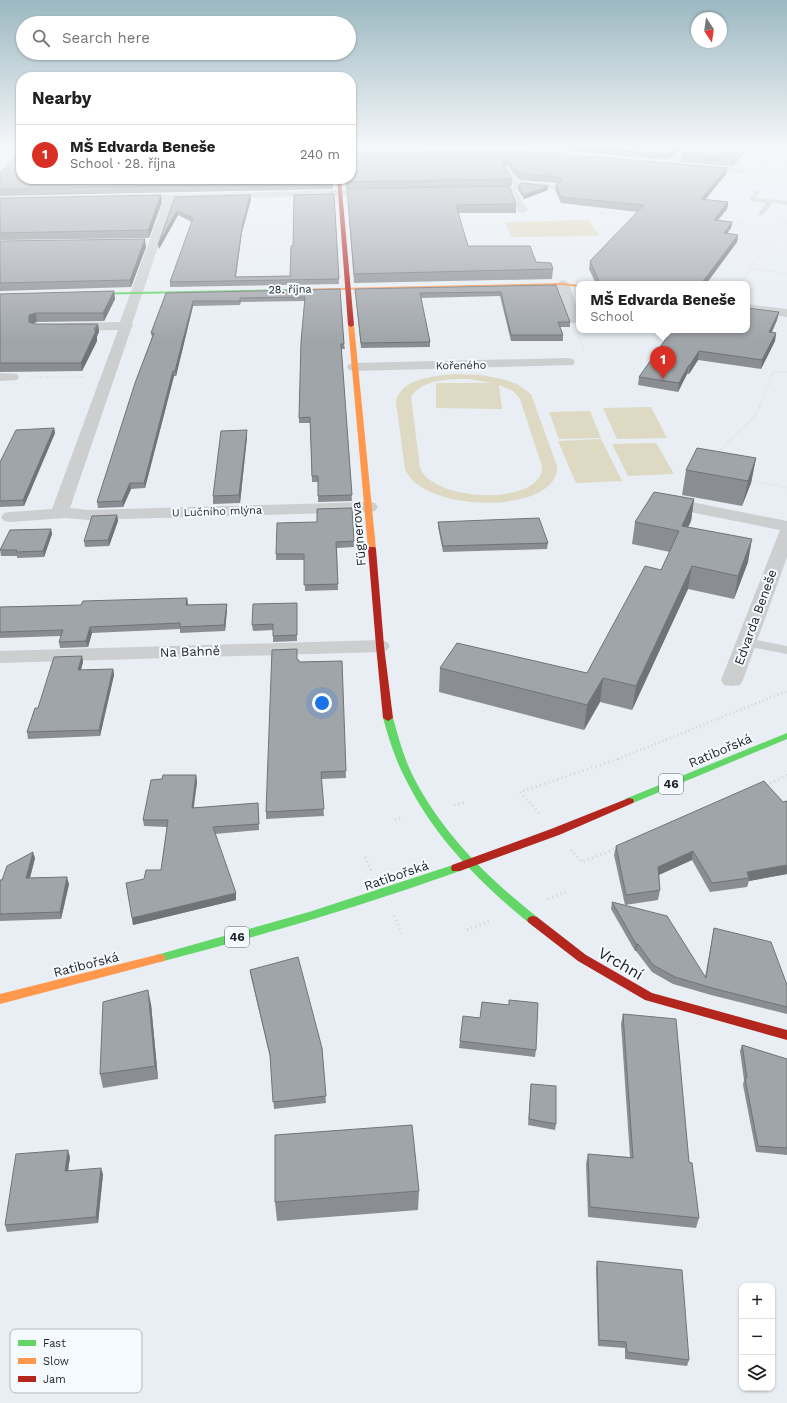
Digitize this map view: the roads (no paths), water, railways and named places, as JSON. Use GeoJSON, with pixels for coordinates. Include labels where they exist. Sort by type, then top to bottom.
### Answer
{"type":"FeatureCollection","features":[{"type":"Feature","properties":{"kind":"street"},"geometry":{"type":"LineString","coordinates":[[66,513],[61,509],[126,326],[151,242],[164,210]]}},
{"type":"Feature","properties":{"kind":"street","name":"Fügnerova"},"geometry":{"type":"LineString","coordinates":[[341,210],[354,367],[369,507],[387,713],[393,741],[411,782],[427,811],[470,863]]}},
{"type":"Feature","properties":{"kind":"street"},"geometry":{"type":"LineString","coordinates":[[563,284],[575,320]]}},
{"type":"Feature","properties":{"kind":"street","name":"28. října"},"geometry":{"type":"LineString","coordinates":[[76,294],[563,284],[576,286]]}},
{"type":"Feature","properties":{"kind":"street"},"geometry":{"type":"LineString","coordinates":[[750,308],[787,314]]}},
{"type":"Feature","properties":{"kind":"street"},"geometry":{"type":"LineString","coordinates":[[52,327],[126,326]]}},
{"type":"Feature","properties":{"kind":"street","name":"Kořeného"},"geometry":{"type":"LineString","coordinates":[[354,367],[568,362]]}},
{"type":"Feature","properties":{"kind":"street"},"geometry":{"type":"LineString","coordinates":[[671,502],[787,526]]}},
{"type":"Feature","properties":{"kind":"street","name":"U Lučního mlýna"},"geometry":{"type":"LineString","coordinates":[[10,517],[66,513],[88,515],[369,507]]}},
{"type":"Feature","properties":{"kind":"street","name":"Edvarda Beneše"},"geometry":{"type":"LineString","coordinates":[[732,680],[787,532]]}},
{"type":"Feature","properties":{"kind":"street","name":"Na Bahně"},"geometry":{"type":"LineString","coordinates":[[0,657],[380,646]]}},
{"type":"Feature","properties":{"kind":"street","name":"Ratibořská"},"geometry":{"type":"LineString","coordinates":[[0,999],[224,941],[383,894],[470,863],[606,811],[787,736]]}},
{"type":"Feature","properties":{"kind":"street","name":"Vrchní"},"geometry":{"type":"LineString","coordinates":[[470,863],[520,910],[582,958],[649,997],[787,1035]]}},
{"type":"Feature","properties":{"kind":"lane"},"geometry":{"type":"LineString","coordinates":[[761,214],[764,210]]}},
{"type":"Feature","properties":{"kind":"lane"},"geometry":{"type":"LineString","coordinates":[[745,642],[787,650]]}},
{"type":"Feature","properties":{"kind":"place","name":"MŠ Edvarda Beneše"},"geometry":{"type":"Point","coordinates":[663,379]}}]}
